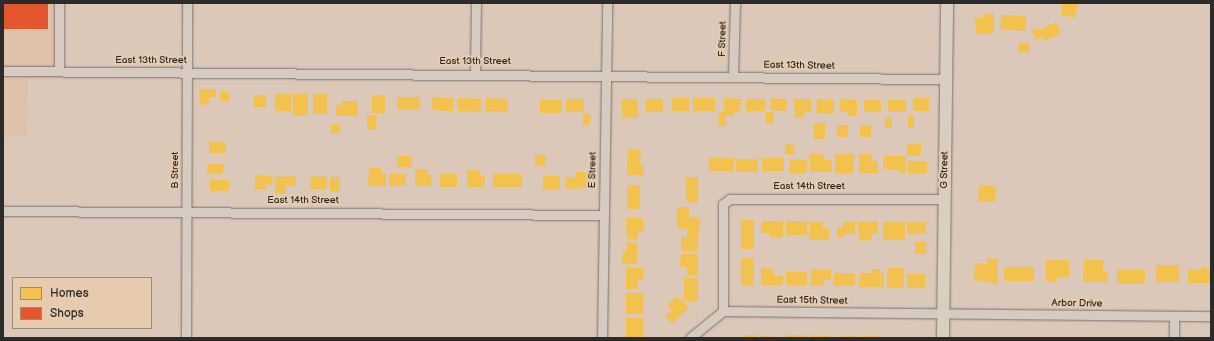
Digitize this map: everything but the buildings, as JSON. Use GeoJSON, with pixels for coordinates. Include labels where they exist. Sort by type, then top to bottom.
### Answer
{"type":"FeatureCollection","features":[{"type":"Feature","properties":{"kind":"main road","name":"G Street"},"geometry":{"type":"LineString","coordinates":[[943,338],[947,3]]}},
{"type":"Feature","properties":{"kind":"street"},"geometry":{"type":"LineString","coordinates":[[59,3],[59,71]]}},
{"type":"Feature","properties":{"kind":"street","name":"B Street"},"geometry":{"type":"LineString","coordinates":[[186,338],[187,3]]}},
{"type":"Feature","properties":{"kind":"street"},"geometry":{"type":"LineString","coordinates":[[475,73],[476,3]]}},
{"type":"Feature","properties":{"kind":"street","name":"E Street"},"geometry":{"type":"LineString","coordinates":[[602,338],[607,3]]}},
{"type":"Feature","properties":{"kind":"street","name":"F Street"},"geometry":{"type":"LineString","coordinates":[[733,76],[735,3]]}},
{"type":"Feature","properties":{"kind":"street","name":"East 13th Street"},"geometry":{"type":"LineString","coordinates":[[3,71],[605,74],[946,79]]}},
{"type":"Feature","properties":{"kind":"street","name":"East 14th Street"},"geometry":{"type":"LineString","coordinates":[[723,311],[723,204],[730,199],[944,199]]}},
{"type":"Feature","properties":{"kind":"street","name":"East 14th Street"},"geometry":{"type":"LineString","coordinates":[[3,211],[604,215]]}},
{"type":"Feature","properties":{"kind":"street"},"geometry":{"type":"LineString","coordinates":[[690,338],[723,311]]}},
{"type":"Feature","properties":{"kind":"street","name":"East 15th Street"},"geometry":{"type":"LineString","coordinates":[[723,311],[944,314]]}},
{"type":"Feature","properties":{"kind":"street","name":"Arbor Drive"},"geometry":{"type":"LineString","coordinates":[[944,314],[1211,316]]}},
{"type":"Feature","properties":{"kind":"street"},"geometry":{"type":"LineString","coordinates":[[1174,316],[1174,338]]}},
{"type":"Feature","properties":{"kind":"shaded area"},"geometry":{"type":"Polygon","coordinates":[[[3,3],[62,3],[61,79],[28,79],[27,137],[3,137],[3,3]]]}}]}
